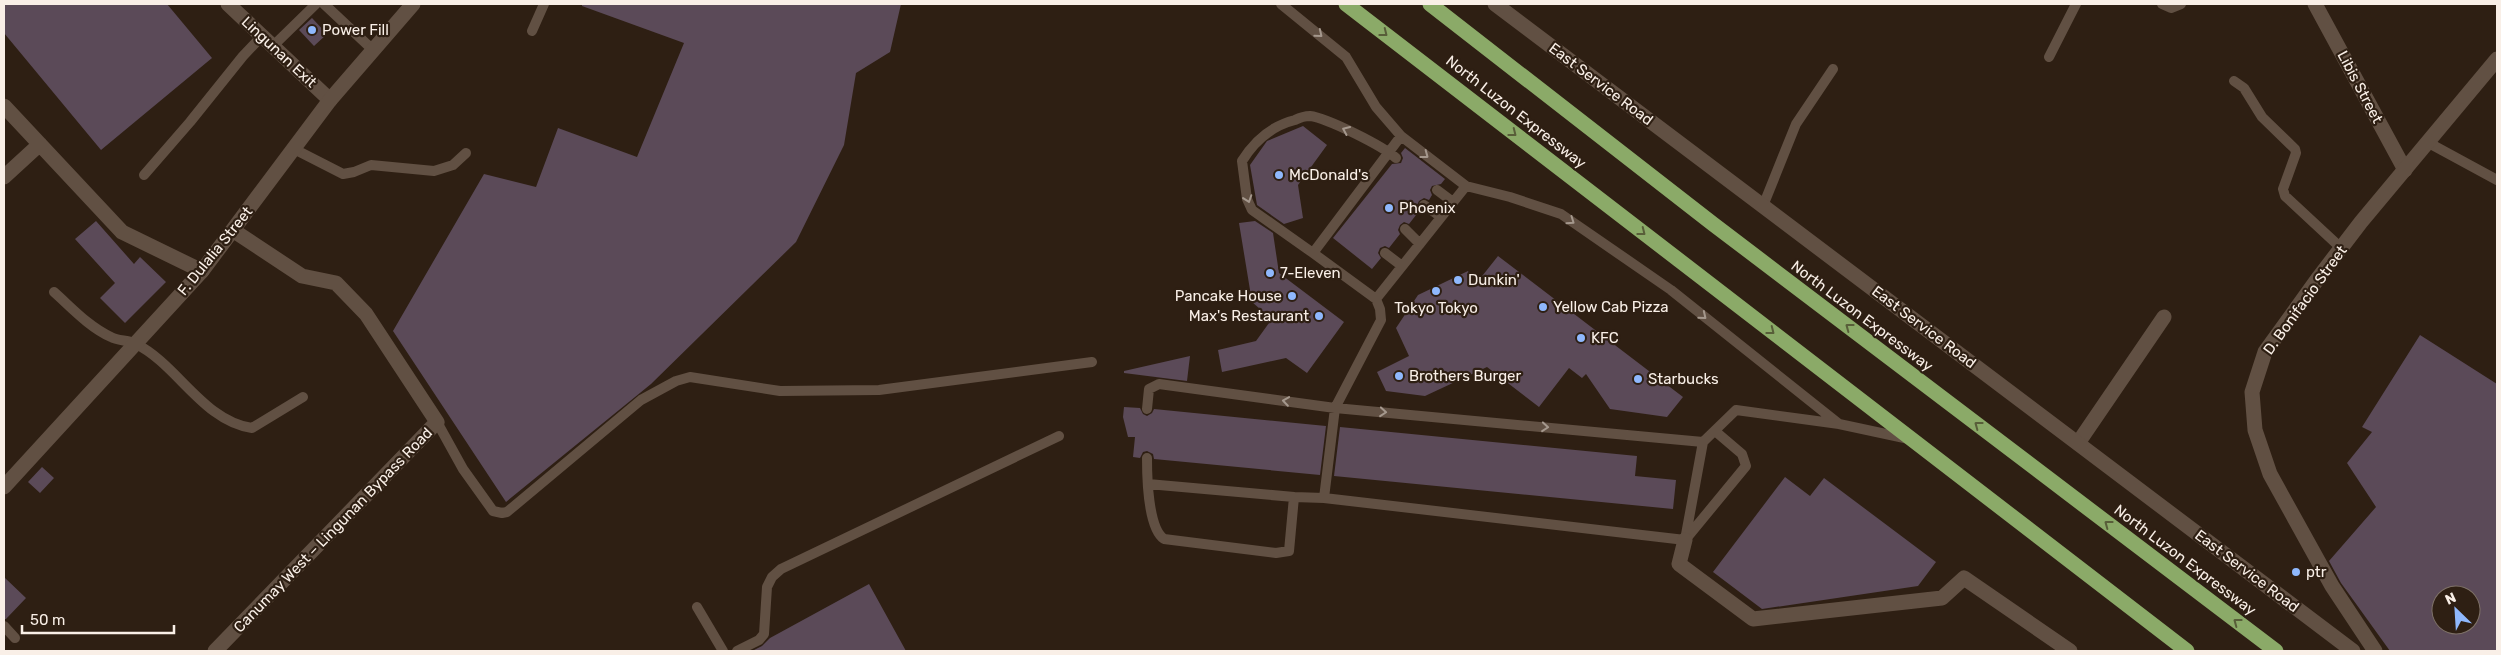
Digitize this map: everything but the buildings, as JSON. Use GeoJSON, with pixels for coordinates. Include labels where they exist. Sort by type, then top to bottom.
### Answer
{"type":"FeatureCollection","features":[{"type":"Feature","properties":{"kind":"highway","name":"North Luzon Expressway"},"geometry":{"type":"LineString","coordinates":[[1346,4],[2187,651]]}},
{"type":"Feature","properties":{"kind":"highway","name":"North Luzon Expressway"},"geometry":{"type":"LineString","coordinates":[[1430,4],[1713,224],[2276,651]]}},
{"type":"Feature","properties":{"kind":"street","name":"Lingunan Exit"},"geometry":{"type":"LineString","coordinates":[[228,4],[330,100]]}},
{"type":"Feature","properties":{"kind":"street","name":"F. Dulalia Street"},"geometry":{"type":"LineString","coordinates":[[4,487],[202,271],[330,100],[413,4]]}},
{"type":"Feature","properties":{"kind":"street","name":"East Service Road"},"geometry":{"type":"LineString","coordinates":[[1495,4],[2353,651]]}},
{"type":"Feature","properties":{"kind":"street","name":"Libis Street"},"geometry":{"type":"LineString","coordinates":[[2315,4],[2405,170]]}},
{"type":"Feature","properties":{"kind":"street","name":"D. Bonifacio Street"},"geometry":{"type":"LineString","coordinates":[[2375,651],[2332,586],[2270,474],[2255,430],[2252,392],[2265,352],[2341,248],[2497,59]]}},
{"type":"Feature","properties":{"kind":"street"},"geometry":{"type":"LineString","coordinates":[[5,109],[122,232],[202,271]]}},
{"type":"Feature","properties":{"kind":"street"},"geometry":{"type":"LineString","coordinates":[[4,177],[40,144]]}},
{"type":"Feature","properties":{"kind":"street","name":"Canumay West – Lingunan Bypass Road"},"geometry":{"type":"LineString","coordinates":[[215,651],[437,422],[366,314],[336,284],[302,276],[234,230]]}},
{"type":"Feature","properties":{"kind":"street"},"geometry":{"type":"LineString","coordinates":[[2078,443],[2164,317]]}},
{"type":"Feature","properties":{"kind":"street"},"geometry":{"type":"LineString","coordinates":[[1685,540],[1679,564],[1753,619],[1942,598],[1964,578],[2070,651]]}},
{"type":"Feature","properties":{"kind":"lane"},"geometry":{"type":"LineString","coordinates":[[144,174],[190,122],[243,56],[268,41],[316,4]]}},
{"type":"Feature","properties":{"kind":"lane"},"geometry":{"type":"LineString","coordinates":[[324,4],[373,50]]}},
{"type":"Feature","properties":{"kind":"lane"},"geometry":{"type":"LineString","coordinates":[[532,31],[544,4]]}},
{"type":"Feature","properties":{"kind":"lane"},"geometry":{"type":"LineString","coordinates":[[1281,4],[1346,57],[1376,107],[1401,136],[1466,186],[1510,197],[1561,214],[1671,290],[1838,424]]}},
{"type":"Feature","properties":{"kind":"lane"},"geometry":{"type":"LineString","coordinates":[[2049,57],[2076,4]]}},
{"type":"Feature","properties":{"kind":"lane"},"geometry":{"type":"LineString","coordinates":[[2162,4],[2171,8],[2180,4]]}},
{"type":"Feature","properties":{"kind":"lane"},"geometry":{"type":"LineString","coordinates":[[1763,206],[1796,124],[1833,69]]}},
{"type":"Feature","properties":{"kind":"lane"},"geometry":{"type":"LineString","coordinates":[[2234,81],[2244,88],[2262,117],[2295,149],[2296,153],[2283,189],[2285,196],[2341,248]]}},
{"type":"Feature","properties":{"kind":"lane"},"geometry":{"type":"LineString","coordinates":[[1324,498],[1335,408],[1381,320],[1380,309],[1376,299],[1252,210],[1247,199],[1242,161],[1261,136],[1283,123],[1309,116],[1346,129],[1393,155]]}},
{"type":"Feature","properties":{"kind":"lane"},"geometry":{"type":"LineString","coordinates":[[1312,253],[1393,155],[1401,136]]}},
{"type":"Feature","properties":{"kind":"lane"},"geometry":{"type":"LineString","coordinates":[[2427,142],[2497,180]]}},
{"type":"Feature","properties":{"kind":"lane"},"geometry":{"type":"LineString","coordinates":[[294,149],[342,174],[354,172],[371,165],[434,171],[454,165],[466,153]]}},
{"type":"Feature","properties":{"kind":"lane"},"geometry":{"type":"LineString","coordinates":[[1376,299],[1466,186]]}},
{"type":"Feature","properties":{"kind":"lane"},"geometry":{"type":"LineString","coordinates":[[1437,190],[1453,202]]}},
{"type":"Feature","properties":{"kind":"lane"},"geometry":{"type":"LineString","coordinates":[[1424,205],[1441,217]]}},
{"type":"Feature","properties":{"kind":"lane"},"geometry":{"type":"LineString","coordinates":[[1405,229],[1420,244]]}},
{"type":"Feature","properties":{"kind":"lane"},"geometry":{"type":"LineString","coordinates":[[1385,253],[1402,266]]}},
{"type":"Feature","properties":{"kind":"lane"},"geometry":{"type":"LineString","coordinates":[[54,292],[90,324],[112,338],[136,344],[210,408],[235,426],[252,428],[304,397]]}},
{"type":"Feature","properties":{"kind":"lane"},"geometry":{"type":"LineString","coordinates":[[437,422],[462,468],[493,511],[502,513],[507,512],[641,400],[676,381],[690,377],[780,391],[879,390],[1092,362]]}},
{"type":"Feature","properties":{"kind":"lane"},"geometry":{"type":"LineString","coordinates":[[1147,409],[1149,389],[1159,384],[1335,408],[1704,442]]}},
{"type":"Feature","properties":{"kind":"lane"},"geometry":{"type":"LineString","coordinates":[[1685,540],[1704,442],[1736,410],[1838,424],[1913,440]]}},
{"type":"Feature","properties":{"kind":"lane"},"geometry":{"type":"LineString","coordinates":[[1685,540],[1746,466],[1742,454],[1715,431]]}},
{"type":"Feature","properties":{"kind":"lane"},"geometry":{"type":"LineString","coordinates":[[737,651],[759,640],[764,634],[767,588],[772,577],[781,569],[1059,436]]}},
{"type":"Feature","properties":{"kind":"lane"},"geometry":{"type":"LineString","coordinates":[[1147,458],[1148,484],[1153,515],[1162,539],[1276,553],[1289,551],[1294,497]]}},
{"type":"Feature","properties":{"kind":"lane"},"geometry":{"type":"LineString","coordinates":[[1148,484],[1324,498],[1685,540]]}},
{"type":"Feature","properties":{"kind":"lane"},"geometry":{"type":"LineString","coordinates":[[698,607],[723,651]]}},
{"type":"Feature","properties":{"kind":"lane"},"geometry":{"type":"LineString","coordinates":[[4,626],[15,638]]}},
{"type":"Feature","properties":{"kind":"place","name":"Power Fill"},"geometry":{"type":"Point","coordinates":[312,30]}},
{"type":"Feature","properties":{"kind":"place","name":"McDonald's"},"geometry":{"type":"Point","coordinates":[1279,175]}},
{"type":"Feature","properties":{"kind":"place","name":"Phoenix"},"geometry":{"type":"Point","coordinates":[1389,208]}},
{"type":"Feature","properties":{"kind":"place","name":"7-Eleven"},"geometry":{"type":"Point","coordinates":[1270,273]}},
{"type":"Feature","properties":{"kind":"place","name":"Dunkin'"},"geometry":{"type":"Point","coordinates":[1458,280]}},
{"type":"Feature","properties":{"kind":"place","name":"Tokyo Tokyo"},"geometry":{"type":"Point","coordinates":[1436,291]}},
{"type":"Feature","properties":{"kind":"place","name":"Pancake House"},"geometry":{"type":"Point","coordinates":[1292,296]}},
{"type":"Feature","properties":{"kind":"place","name":"Yellow Cab Pizza"},"geometry":{"type":"Point","coordinates":[1543,307]}},
{"type":"Feature","properties":{"kind":"place","name":"Max's Restaurant"},"geometry":{"type":"Point","coordinates":[1319,316]}},
{"type":"Feature","properties":{"kind":"place","name":"KFC"},"geometry":{"type":"Point","coordinates":[1581,338]}},
{"type":"Feature","properties":{"kind":"place","name":"Brothers Burger"},"geometry":{"type":"Point","coordinates":[1399,376]}},
{"type":"Feature","properties":{"kind":"place","name":"Starbucks"},"geometry":{"type":"Point","coordinates":[1638,379]}},
{"type":"Feature","properties":{"kind":"place","name":"ptr"},"geometry":{"type":"Point","coordinates":[2296,572]}}]}
